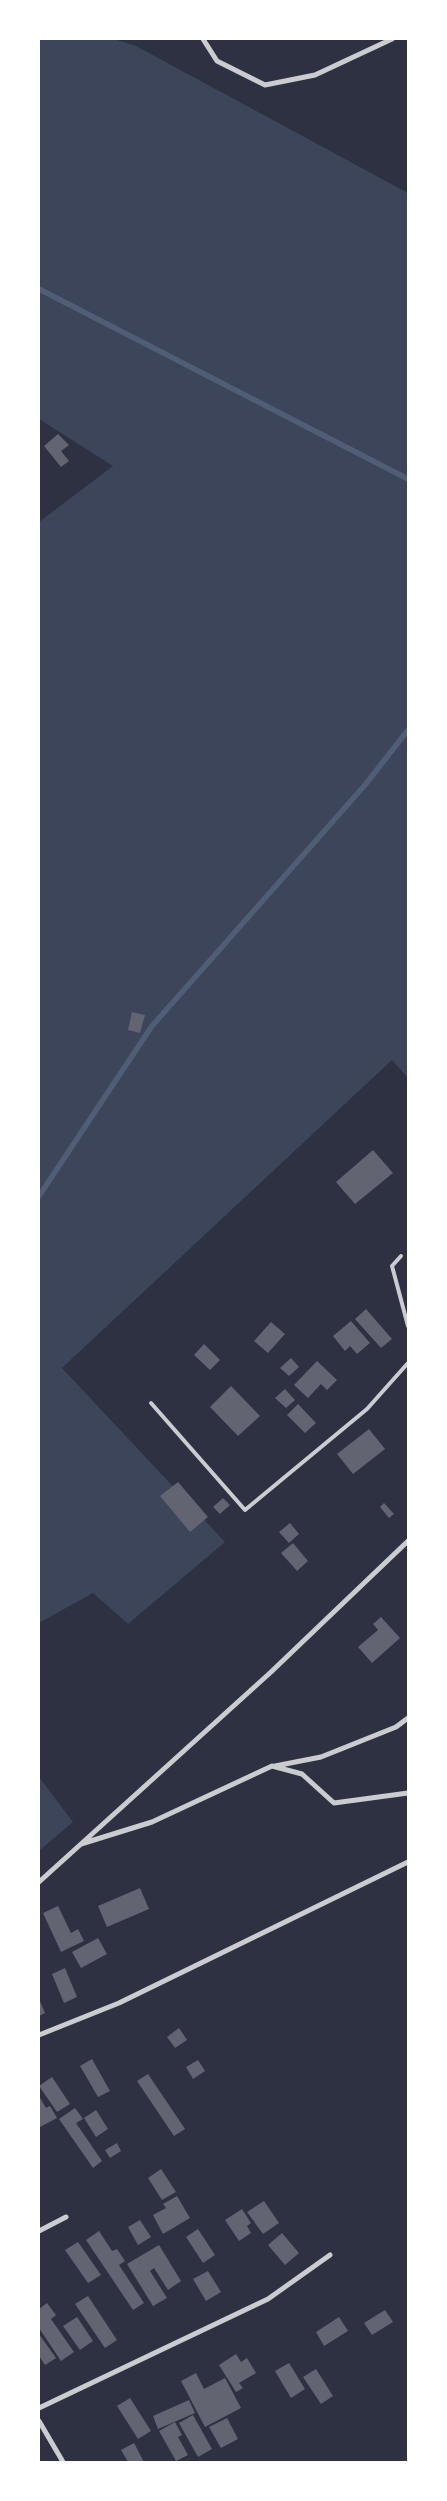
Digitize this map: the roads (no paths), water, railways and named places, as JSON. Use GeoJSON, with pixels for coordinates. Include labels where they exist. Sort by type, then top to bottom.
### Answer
{"type":"FeatureCollection","features":[{"type":"Feature","properties":{"kind":"street"},"geometry":{"type":"LineString","coordinates":[[202,39],[217,61],[265,85],[315,75],[392,39]]}},
{"type":"Feature","properties":{"kind":"street"},"geometry":{"type":"LineString","coordinates":[[39,1882],[271,1672],[408,1541]]}},
{"type":"Feature","properties":{"kind":"street"},"geometry":{"type":"LineString","coordinates":[[81,1844],[152,1822],[272,1766],[320,1758],[396,1727],[408,1718]]}},
{"type":"Feature","properties":{"kind":"street"},"geometry":{"type":"LineString","coordinates":[[272,1766],[302,1774],[334,1803],[408,1794]]}},
{"type":"Feature","properties":{"kind":"street"},"geometry":{"type":"LineString","coordinates":[[39,2035],[119,2003],[408,1862]]}},
{"type":"Feature","properties":{"kind":"street"},"geometry":{"type":"LineString","coordinates":[[39,2231],[66,2217]]}},
{"type":"Feature","properties":{"kind":"street"},"geometry":{"type":"LineString","coordinates":[[39,2408],[268,2299],[330,2255]]}},
{"type":"Feature","properties":{"kind":"street"},"geometry":{"type":"LineString","coordinates":[[39,2421],[63,2462]]}},
{"type":"Feature","properties":{"kind":"lane"},"geometry":{"type":"LineString","coordinates":[[401,1256],[392,1266],[408,1326]]}},
{"type":"Feature","properties":{"kind":"lane"},"geometry":{"type":"LineString","coordinates":[[152,1403],[245,1510],[367,1409],[408,1363]]}},
{"type":"Feature","properties":{"kind":"waterway"},"geometry":{"type":"LineString","coordinates":[[39,289],[408,479]]}},
{"type":"Feature","properties":{"kind":"waterway"},"geometry":{"type":"LineString","coordinates":[[39,1196],[152,1026],[365,785],[408,730]]}}]}
